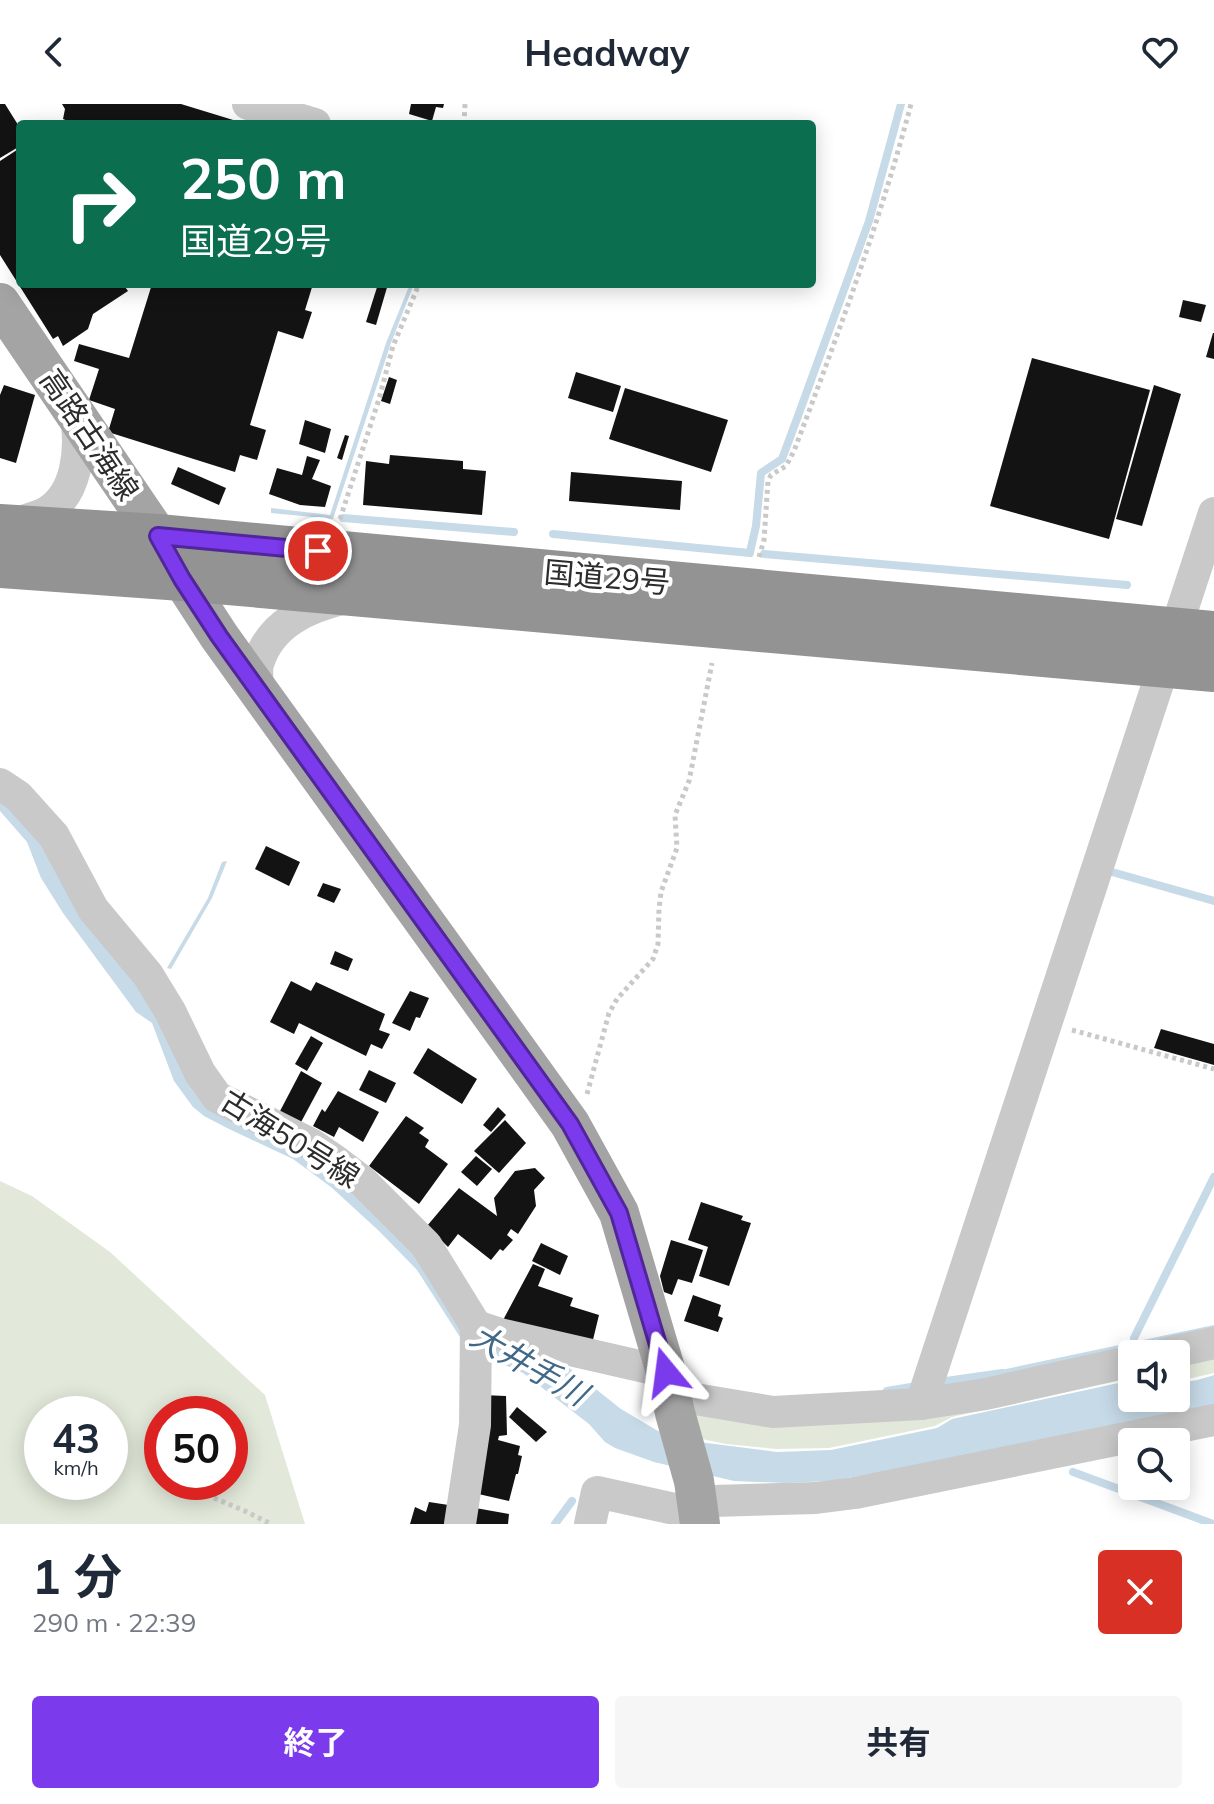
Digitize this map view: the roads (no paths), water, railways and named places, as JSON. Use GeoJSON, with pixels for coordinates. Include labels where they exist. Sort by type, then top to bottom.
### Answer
{"type":"FeatureCollection","features":[{"type":"Feature","properties":{"kind":"highway","name":"国道29号"},"geometry":{"type":"LineString","coordinates":[[3,540],[158,536],[1184,643],[1214,670]]}},
{"type":"Feature","properties":{"kind":"highway","name":"国道29号"},"geometry":{"type":"LineString","coordinates":[[3,540],[182,579],[360,595],[1184,643]]}},
{"type":"Feature","properties":{"kind":"main road","name":"高路古海線"},"geometry":{"type":"LineString","coordinates":[[0,303],[158,536],[219,636],[570,1124],[619,1213],[670,1393],[694,1511]]}},
{"type":"Feature","properties":{"kind":"street"},"geometry":{"type":"LineString","coordinates":[[248,104],[302,120]]}},
{"type":"Feature","properties":{"kind":"street"},"geometry":{"type":"LineString","coordinates":[[3,540],[47,512],[65,495],[75,472],[80,439],[76,416]]}},
{"type":"Feature","properties":{"kind":"street"},"geometry":{"type":"LineString","coordinates":[[921,1404],[1046,1023],[1184,643],[1214,513]]}},
{"type":"Feature","properties":{"kind":"street"},"geometry":{"type":"LineString","coordinates":[[258,690],[258,667],[268,641],[286,623],[320,604],[360,595]]}},
{"type":"Feature","properties":{"kind":"street","name":"古海50号線"},"geometry":{"type":"LineString","coordinates":[[0,784],[18,796],[54,836],[93,909],[148,975],[170,1011],[200,1073],[217,1097],[311,1144],[362,1181],[426,1245],[476,1326]]}},
{"type":"Feature","properties":{"kind":"street"},"geometry":{"type":"LineString","coordinates":[[460,1524],[475,1425],[476,1326],[670,1393],[773,1412],[921,1404],[986,1394],[1118,1364]]}},
{"type":"Feature","properties":{"kind":"street"},"geometry":{"type":"LineString","coordinates":[[1190,1348],[1214,1343]]}},
{"type":"Feature","properties":{"kind":"street"},"geometry":{"type":"LineString","coordinates":[[590,1524],[597,1492],[694,1511],[713,1501],[816,1498],[855,1493],[1214,1420]]}},
{"type":"Feature","properties":{"kind":"water"},"geometry":{"type":"Polygon","coordinates":[[[408,288],[412,288],[333,519],[271,513],[271,508],[330,515],[386,343],[408,288]]]}},
{"type":"Feature","properties":{"kind":"water","name":"大井手川"},"geometry":{"type":"Polygon","coordinates":[[[0,795],[11,804],[122,953],[189,1074],[296,1144],[413,1238],[470,1329],[568,1360],[568,1367],[621,1409],[658,1431],[699,1442],[777,1452],[831,1450],[937,1428],[952,1419],[1118,1383],[1118,1412],[1180,1412],[831,1481],[734,1481],[654,1462],[615,1448],[523,1373],[467,1348],[417,1270],[331,1187],[293,1159],[204,1116],[193,1107],[174,1081],[152,1023],[136,1012],[63,913],[41,878],[27,842],[0,811],[0,795]]]}},
{"type":"Feature","properties":{"kind":"water"},"geometry":{"type":"Polygon","coordinates":[[[227,861],[212,898],[171,969],[167,968],[208,898],[222,862],[227,861]]]}},
{"type":"Feature","properties":{"kind":"water"},"geometry":{"type":"Polygon","coordinates":[[[1214,1325],[1214,1333],[1180,1340],[1143,1340],[1214,1325]]]}},
{"type":"Feature","properties":{"kind":"water"},"geometry":{"type":"Polygon","coordinates":[[[1118,1345],[1118,1353],[997,1378],[987,1373],[1118,1345]]]}},
{"type":"Feature","properties":{"kind":"water"},"geometry":{"type":"Polygon","coordinates":[[[1214,1375],[1214,1405],[1190,1410],[1190,1381],[1214,1375]]]}},
{"type":"Feature","properties":{"kind":"waterway"},"geometry":{"type":"LineString","coordinates":[[750,552],[761,473],[782,459],[869,221],[901,104]]}},
{"type":"Feature","properties":{"kind":"waterway"},"geometry":{"type":"LineString","coordinates":[[343,518],[514,532]]}},
{"type":"Feature","properties":{"kind":"waterway"},"geometry":{"type":"LineString","coordinates":[[553,534],[750,553]]}},
{"type":"Feature","properties":{"kind":"waterway"},"geometry":{"type":"LineString","coordinates":[[764,554],[1127,585]]}},
{"type":"Feature","properties":{"kind":"waterway"},"geometry":{"type":"LineString","coordinates":[[1105,870],[1214,901]]}},
{"type":"Feature","properties":{"kind":"waterway"},"geometry":{"type":"LineString","coordinates":[[1134,1338],[1214,1177]]}},
{"type":"Feature","properties":{"kind":"waterway"},"geometry":{"type":"LineString","coordinates":[[939,1382],[1002,1373]]}},
{"type":"Feature","properties":{"kind":"waterway"},"geometry":{"type":"LineString","coordinates":[[887,1391],[917,1386]]}},
{"type":"Feature","properties":{"kind":"waterway"},"geometry":{"type":"LineString","coordinates":[[1073,1472],[1213,1524]]}},
{"type":"Feature","properties":{"kind":"waterway"},"geometry":{"type":"LineString","coordinates":[[555,1524],[572,1501]]}}]}
